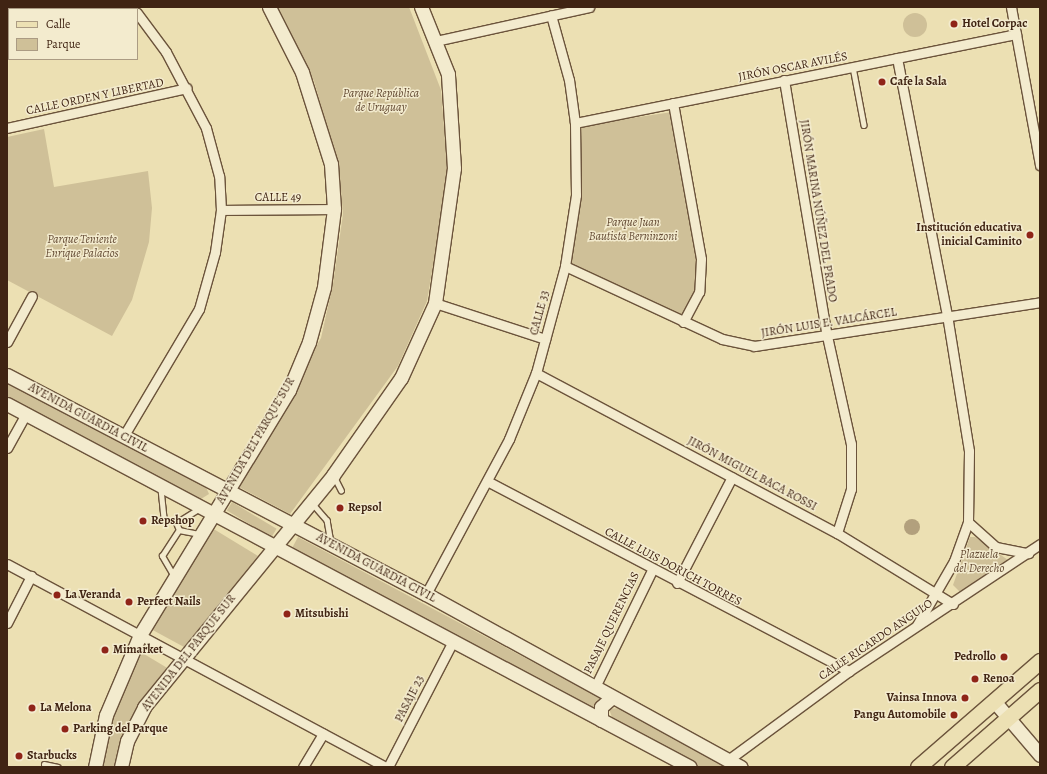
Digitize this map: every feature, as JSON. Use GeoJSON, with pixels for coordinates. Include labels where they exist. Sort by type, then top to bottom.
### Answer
{"type":"FeatureCollection","features":[{"type":"Feature","properties":{"kind":"main road","name":"AVENIDA DEL PARQUE SUR"},"geometry":{"type":"LineString","coordinates":[[95,767],[106,714],[140,635],[201,534],[209,509],[227,492],[289,390],[309,342],[324,287],[334,209],[331,164],[302,72],[269,7]]}},
{"type":"Feature","properties":{"kind":"main road"},"geometry":{"type":"LineString","coordinates":[[273,547],[290,524],[311,502],[333,475],[401,378],[435,304],[454,168],[448,74],[436,41],[420,7]]}},
{"type":"Feature","properties":{"kind":"main road","name":"AVENIDA GUARDIA CIVIL"},"geometry":{"type":"LineString","coordinates":[[7,375],[227,492],[426,594],[595,687],[611,698],[741,767]]}},
{"type":"Feature","properties":{"kind":"main road","name":"AVENIDA GUARDIA CIVIL"},"geometry":{"type":"LineString","coordinates":[[7,404],[209,509],[273,547],[690,767]]}},
{"type":"Feature","properties":{"kind":"main road","name":"AVENIDA DEL PARQUE SUR"},"geometry":{"type":"LineString","coordinates":[[120,767],[127,741],[144,707],[273,547]]}},
{"type":"Feature","properties":{"kind":"main road"},"geometry":{"type":"LineString","coordinates":[[918,767],[1040,661]]}},
{"type":"Feature","properties":{"kind":"main road"},"geometry":{"type":"LineString","coordinates":[[952,767],[1040,690]]}},
{"type":"Feature","properties":{"kind":"main road"},"geometry":{"type":"LineString","coordinates":[[601,720],[601,707],[611,698]]}},
{"type":"Feature","properties":{"kind":"main road"},"geometry":{"type":"LineString","coordinates":[[994,701],[1040,755]]}},
{"type":"Feature","properties":{"kind":"street"},"geometry":{"type":"LineString","coordinates":[[436,41],[589,7]]}},
{"type":"Feature","properties":{"kind":"street"},"geometry":{"type":"LineString","coordinates":[[1011,7],[1037,131],[1040,165]]}},
{"type":"Feature","properties":{"kind":"street"},"geometry":{"type":"LineString","coordinates":[[123,437],[199,309],[215,252],[221,210],[219,176],[206,128],[187,88],[138,14]]}},
{"type":"Feature","properties":{"kind":"street","name":"CALLE 33"},"geometry":{"type":"LineString","coordinates":[[426,594],[487,481],[536,373],[565,266],[576,195],[575,123],[569,80],[551,15]]}},
{"type":"Feature","properties":{"kind":"street","name":"JIRÓN OSCAR AVILÉS"},"geometry":{"type":"LineString","coordinates":[[575,123],[1016,34]]}},
{"type":"Feature","properties":{"kind":"street"},"geometry":{"type":"LineString","coordinates":[[897,58],[947,315],[969,451],[968,522],[954,561],[938,592],[917,624]]}},
{"type":"Feature","properties":{"kind":"street","name":"JIRÓN MARINA NÚÑEZ DEL PRADO"},"geometry":{"type":"LineString","coordinates":[[784,80],[827,336],[852,444],[851,489],[837,533]]}},
{"type":"Feature","properties":{"kind":"street","name":"CALLE ORDEN Y LIBERTAD"},"geometry":{"type":"LineString","coordinates":[[7,128],[187,88]]}},
{"type":"Feature","properties":{"kind":"street"},"geometry":{"type":"LineString","coordinates":[[674,103],[701,259],[699,292],[683,322]]}},
{"type":"Feature","properties":{"kind":"street","name":"CALLE 49"},"geometry":{"type":"LineString","coordinates":[[221,210],[334,209]]}},
{"type":"Feature","properties":{"kind":"street","name":"JIRÓN LUIS E. VALCÁRCEL"},"geometry":{"type":"LineString","coordinates":[[565,266],[722,339],[754,346],[827,336],[947,315],[1040,302]]}},
{"type":"Feature","properties":{"kind":"street"},"geometry":{"type":"LineString","coordinates":[[7,342],[32,296]]}},
{"type":"Feature","properties":{"kind":"street"},"geometry":{"type":"LineString","coordinates":[[435,304],[545,339]]}},
{"type":"Feature","properties":{"kind":"street","name":"JIRÓN MIGUEL BACA ROSSI"},"geometry":{"type":"LineString","coordinates":[[536,373],[837,533],[938,592],[953,604]]}},
{"type":"Feature","properties":{"kind":"street"},"geometry":{"type":"LineString","coordinates":[[7,448],[26,414]]}},
{"type":"Feature","properties":{"kind":"street"},"geometry":{"type":"LineString","coordinates":[[677,583],[732,477]]}},
{"type":"Feature","properties":{"kind":"street","name":"CALLE LUIS DORICH TORRES"},"geometry":{"type":"LineString","coordinates":[[487,481],[652,570],[848,671]]}},
{"type":"Feature","properties":{"kind":"street"},"geometry":{"type":"LineString","coordinates":[[968,522],[996,547],[1028,552]]}},
{"type":"Feature","properties":{"kind":"street","name":"CALLE RICARDO ANGULO"},"geometry":{"type":"LineString","coordinates":[[728,760],[848,671],[917,624],[953,604],[1040,544]]}},
{"type":"Feature","properties":{"kind":"street"},"geometry":{"type":"LineString","coordinates":[[7,564],[385,767]]}},
{"type":"Feature","properties":{"kind":"street","name":"PASAJE QUERENCIAS"},"geometry":{"type":"LineString","coordinates":[[595,687],[652,570]]}},
{"type":"Feature","properties":{"kind":"street"},"geometry":{"type":"LineString","coordinates":[[7,623],[31,576]]}},
{"type":"Feature","properties":{"kind":"street","name":"PASAJE 23"},"geometry":{"type":"LineString","coordinates":[[388,767],[452,642]]}},
{"type":"Feature","properties":{"kind":"street"},"geometry":{"type":"LineString","coordinates":[[303,767],[323,734]]}},
{"type":"Feature","properties":{"kind":"lane"},"geometry":{"type":"LineString","coordinates":[[852,67],[864,125]]}},
{"type":"Feature","properties":{"kind":"lane"},"geometry":{"type":"LineString","coordinates":[[333,475],[341,490]]}},
{"type":"Feature","properties":{"kind":"lane"},"geometry":{"type":"LineString","coordinates":[[161,484],[164,517]]}},
{"type":"Feature","properties":{"kind":"lane"},"geometry":{"type":"LineString","coordinates":[[311,502],[327,520],[332,545]]}},
{"type":"Feature","properties":{"kind":"lane"},"geometry":{"type":"LineString","coordinates":[[179,530],[176,524],[209,509]]}},
{"type":"Feature","properties":{"kind":"lane"},"geometry":{"type":"LineString","coordinates":[[179,530],[201,534]]}},
{"type":"Feature","properties":{"kind":"lane"},"geometry":{"type":"LineString","coordinates":[[175,578],[162,556],[179,530]]}},
{"type":"Feature","properties":{"kind":"lane"},"geometry":{"type":"LineString","coordinates":[[44,764],[58,767]]}},
{"type":"Feature","properties":{"kind":"green space","name":"Parque República de Uruguay"},"geometry":{"type":"Polygon","coordinates":[[[275,7],[409,7],[441,90],[448,177],[427,301],[398,366],[290,514],[237,486],[321,338],[333,284],[343,214],[339,169],[314,81],[275,7]]]}},
{"type":"Feature","properties":{"kind":"green space"},"geometry":{"type":"Polygon","coordinates":[[[915,13],[920,14],[926,20],[926,30],[920,36],[915,37],[910,36],[904,30],[903,25],[904,20],[910,14],[915,13]]]}},
{"type":"Feature","properties":{"kind":"green space","name":"Parque Juan Bautista Berninzoni"},"geometry":{"type":"Polygon","coordinates":[[[672,112],[697,260],[696,292],[681,317],[568,264],[579,126],[672,112]]]}},
{"type":"Feature","properties":{"kind":"green space","name":"Parque Teniente Enrique Palacios"},"geometry":{"type":"Polygon","coordinates":[[[44,129],[54,187],[148,171],[152,208],[149,242],[132,300],[112,336],[7,280],[7,137],[44,129]]]}},
{"type":"Feature","properties":{"kind":"green space"},"geometry":{"type":"Polygon","coordinates":[[[7,381],[205,485],[209,494],[201,499],[7,397],[7,381]]]}},
{"type":"Feature","properties":{"kind":"green space"},"geometry":{"type":"Polygon","coordinates":[[[232,502],[277,529],[271,537],[227,511],[232,502]]]}},
{"type":"Feature","properties":{"kind":"green space"},"geometry":{"type":"Polygon","coordinates":[[[212,528],[258,556],[184,647],[149,628],[212,528]]]}},
{"type":"Feature","properties":{"kind":"green space"},"geometry":{"type":"Polygon","coordinates":[[[298,537],[603,699],[597,712],[291,549],[298,537]]]}},
{"type":"Feature","properties":{"kind":"green space","name":"Plazuela del Derecho"},"geometry":{"type":"Polygon","coordinates":[[[970,537],[975,537],[1008,560],[960,592],[953,585],[970,537]]]}},
{"type":"Feature","properties":{"kind":"green space"},"geometry":{"type":"Polygon","coordinates":[[[139,651],[169,669],[117,767],[101,767],[111,714],[139,651]]]}},
{"type":"Feature","properties":{"kind":"green space"},"geometry":{"type":"Polygon","coordinates":[[[619,708],[726,767],[700,767],[613,720],[609,709],[619,708]]]}},
{"type":"Feature","properties":{"kind":"shaded area"},"geometry":{"type":"Polygon","coordinates":[[[912,519],[919,524],[920,527],[915,534],[912,535],[905,530],[904,527],[909,520],[912,519]]]}},
{"type":"Feature","properties":{"kind":"place","name":"Hotel Corpac"},"geometry":{"type":"Point","coordinates":[954,24]}},
{"type":"Feature","properties":{"kind":"place","name":"Cafe la Sala"},"geometry":{"type":"Point","coordinates":[882,82]}},
{"type":"Feature","properties":{"kind":"place","name":"Institución educativa inicial Caminito"},"geometry":{"type":"Point","coordinates":[1030,235]}},
{"type":"Feature","properties":{"kind":"place","name":"Repsol"},"geometry":{"type":"Point","coordinates":[340,508]}},
{"type":"Feature","properties":{"kind":"place","name":"Repshop"},"geometry":{"type":"Point","coordinates":[143,521]}},
{"type":"Feature","properties":{"kind":"place","name":"La Veranda"},"geometry":{"type":"Point","coordinates":[57,595]}},
{"type":"Feature","properties":{"kind":"place","name":"Perfect Nails"},"geometry":{"type":"Point","coordinates":[129,602]}},
{"type":"Feature","properties":{"kind":"place","name":"Mitsubishi"},"geometry":{"type":"Point","coordinates":[287,614]}},
{"type":"Feature","properties":{"kind":"place","name":"Mimarket"},"geometry":{"type":"Point","coordinates":[105,650]}},
{"type":"Feature","properties":{"kind":"place","name":"Pedrollo"},"geometry":{"type":"Point","coordinates":[1004,657]}},
{"type":"Feature","properties":{"kind":"place","name":"Renoa"},"geometry":{"type":"Point","coordinates":[975,679]}},
{"type":"Feature","properties":{"kind":"place","name":"Vainsa Innova"},"geometry":{"type":"Point","coordinates":[965,698]}},
{"type":"Feature","properties":{"kind":"place","name":"La Melona"},"geometry":{"type":"Point","coordinates":[32,708]}},
{"type":"Feature","properties":{"kind":"place","name":"Pangu Automobile"},"geometry":{"type":"Point","coordinates":[954,715]}},
{"type":"Feature","properties":{"kind":"place","name":"Parking del Parque"},"geometry":{"type":"Point","coordinates":[65,729]}},
{"type":"Feature","properties":{"kind":"place","name":"Starbucks"},"geometry":{"type":"Point","coordinates":[19,756]}}]}
